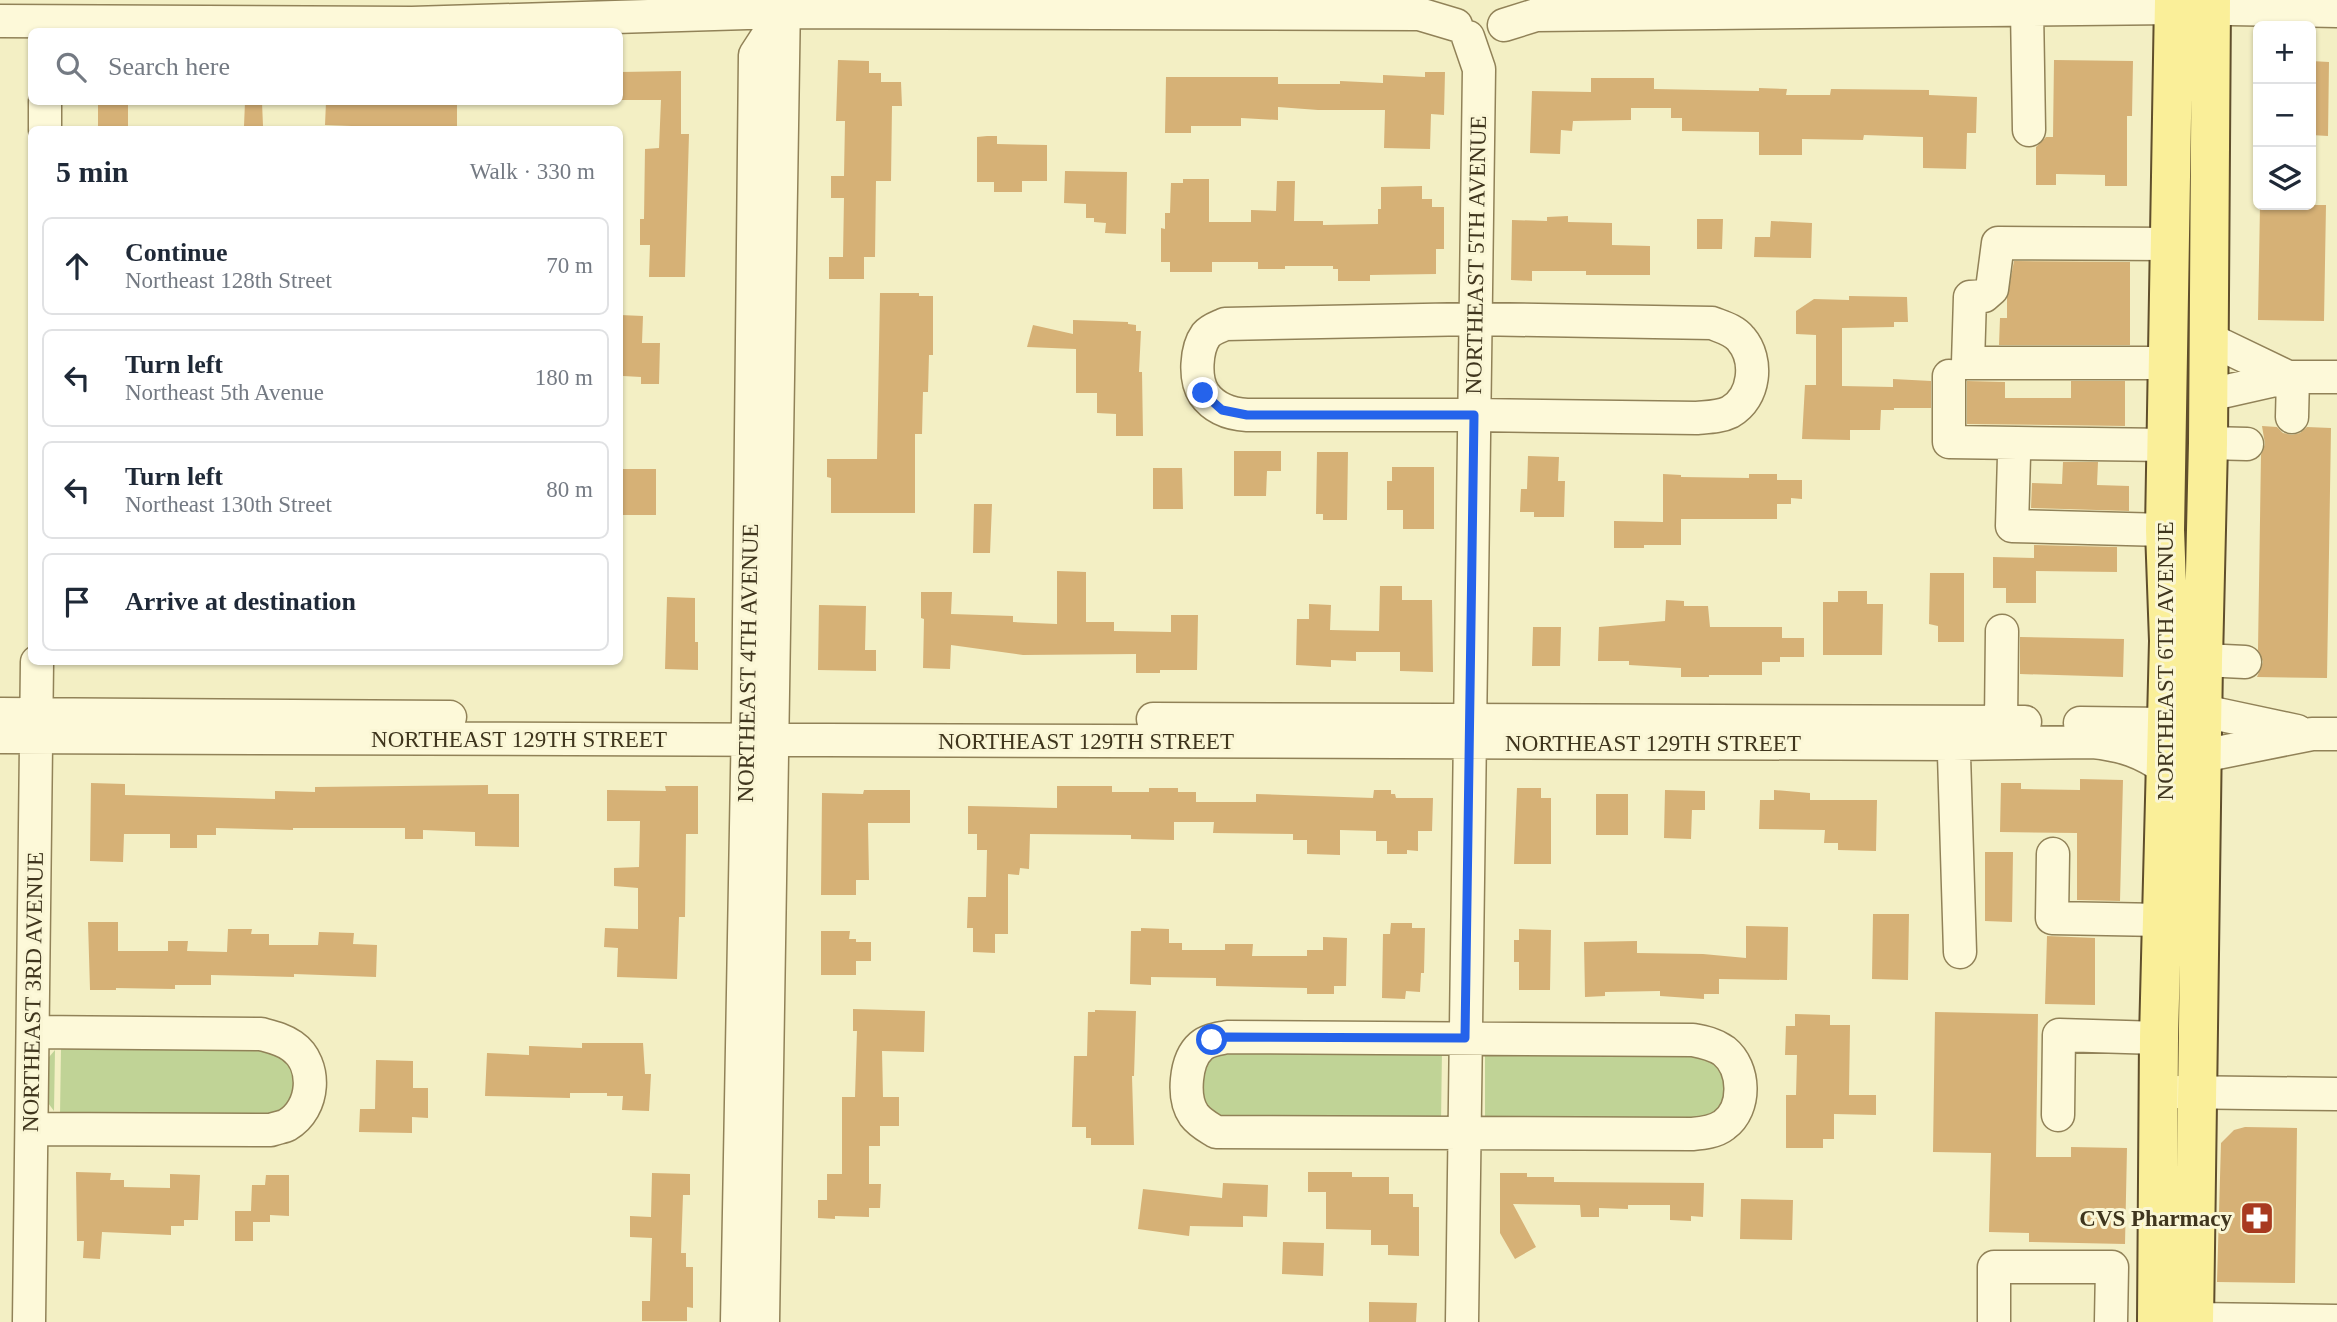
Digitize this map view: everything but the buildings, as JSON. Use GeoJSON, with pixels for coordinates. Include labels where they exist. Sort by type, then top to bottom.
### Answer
{"type":"FeatureCollection","features":[{"type":"Feature","properties":{"kind":"main road","name":"NORTHEAST 6TH AVENUE"},"geometry":{"type":"LineString","coordinates":[[2182,1321],[2158,1092],[2158,1038],[2169,641],[2165,530],[2171,244],[2192,4]]}},
{"type":"Feature","properties":{"kind":"main road","name":"NORTHEAST 6TH AVENUE"},"geometry":{"type":"LineString","coordinates":[[2182,1321],[2197,1092],[2209,339],[2192,4]]}},
{"type":"Feature","properties":{"kind":"main road"},"geometry":{"type":"LineString","coordinates":[[2169,641],[2185,719],[2202,756]]}},
{"type":"Feature","properties":{"kind":"main road"},"geometry":{"type":"LineString","coordinates":[[2166,724],[2180,751],[2201,820]]}},
{"type":"Feature","properties":{"kind":"street"},"geometry":{"type":"LineString","coordinates":[[0,21],[46,17],[784,6],[1480,15],[2027,9],[2192,4],[2337,11]]}},
{"type":"Feature","properties":{"kind":"street","name":"NORTHEAST 4TH AVENUE"},"geometry":{"type":"LineString","coordinates":[[764,1322],[755,55],[784,6]]}},
{"type":"Feature","properties":{"kind":"street"},"geometry":{"type":"LineString","coordinates":[[2027,9],[2029,130]]}},
{"type":"Feature","properties":{"kind":"street","name":"NORTHEAST 5TH AVENUE"},"geometry":{"type":"LineString","coordinates":[[1462,1322],[1480,15]]}},
{"type":"Feature","properties":{"kind":"street"},"geometry":{"type":"LineString","coordinates":[[44,126],[45,105]]}},
{"type":"Feature","properties":{"kind":"street"},"geometry":{"type":"LineString","coordinates":[[2169,363],[1968,363],[1970,297],[1984,296],[1992,289],[1998,243],[2171,244]]}},
{"type":"Feature","properties":{"kind":"street"},"geometry":{"type":"LineString","coordinates":[[1474,319],[1712,323],[1735,334],[1748,350],[1752,382],[1741,403],[1718,416],[1474,415],[1234,414],[1222,410],[1203,393],[1198,368],[1206,335],[1226,324],[1474,319]]}},
{"type":"Feature","properties":{"kind":"street"},"geometry":{"type":"LineString","coordinates":[[2209,339],[2290,377]]}},
{"type":"Feature","properties":{"kind":"street"},"geometry":{"type":"LineString","coordinates":[[1949,376],[1949,442],[2168,444]]}},
{"type":"Feature","properties":{"kind":"street"},"geometry":{"type":"LineString","coordinates":[[2290,377],[2292,417]]}},
{"type":"Feature","properties":{"kind":"street"},"geometry":{"type":"LineString","coordinates":[[2208,395],[2290,377],[2337,377]]}},
{"type":"Feature","properties":{"kind":"street"},"geometry":{"type":"LineString","coordinates":[[2208,443],[2247,444]]}},
{"type":"Feature","properties":{"kind":"street"},"geometry":{"type":"LineString","coordinates":[[2014,456],[2012,526],[2165,530]]}},
{"type":"Feature","properties":{"kind":"street"},"geometry":{"type":"LineString","coordinates":[[2001,722],[2002,631]]}},
{"type":"Feature","properties":{"kind":"street"},"geometry":{"type":"LineString","coordinates":[[2203,660],[2245,662]]}},
{"type":"Feature","properties":{"kind":"street","name":"NORTHEAST 3RD AVENUE"},"geometry":{"type":"LineString","coordinates":[[29,1322],[37,665]]}},
{"type":"Feature","properties":{"kind":"street"},"geometry":{"type":"LineString","coordinates":[[2203,711],[2325,734]]}},
{"type":"Feature","properties":{"kind":"street","name":"NORTHEAST 129TH STREET"},"geometry":{"type":"LineString","coordinates":[[0,714],[36,726]]}},
{"type":"Feature","properties":{"kind":"street","name":"NORTHEAST 129TH STREET"},"geometry":{"type":"LineString","coordinates":[[1953,733],[2001,722],[2166,724]]}},
{"type":"Feature","properties":{"kind":"street","name":"NORTHEAST 129TH STREET"},"geometry":{"type":"LineString","coordinates":[[0,737],[36,726],[1953,733],[2115,744],[2135,750],[2165,769]]}},
{"type":"Feature","properties":{"kind":"street","name":"NORTHEAST 4TH AVENUE"},"geometry":{"type":"LineString","coordinates":[[737,1322],[760,729]]}},
{"type":"Feature","properties":{"kind":"street"},"geometry":{"type":"LineString","coordinates":[[1953,733],[1960,952]]}},
{"type":"Feature","properties":{"kind":"street"},"geometry":{"type":"LineString","coordinates":[[2202,756],[2325,734]]}},
{"type":"Feature","properties":{"kind":"street"},"geometry":{"type":"LineString","coordinates":[[2053,854],[2052,918],[2162,920]]}},
{"type":"Feature","properties":{"kind":"street"},"geometry":{"type":"LineString","coordinates":[[32,1129],[271,1130],[286,1126],[296,1118],[305,1105],[310,1083],[305,1059],[280,1038],[261,1034],[33,1032]]}},
{"type":"Feature","properties":{"kind":"street"},"geometry":{"type":"LineString","coordinates":[[2058,1115],[2059,1035],[2158,1038]]}},
{"type":"Feature","properties":{"kind":"street"},"geometry":{"type":"LineString","coordinates":[[1227,1037],[1465,1038],[1693,1040],[1710,1043],[1723,1051],[1734,1062],[1740,1077],[1740,1094],[1732,1118],[1710,1132],[1464,1133],[1216,1132],[1203,1125],[1193,1114],[1187,1098],[1188,1074],[1192,1059],[1200,1047],[1212,1040],[1227,1037]]}},
{"type":"Feature","properties":{"kind":"street"},"geometry":{"type":"LineString","coordinates":[[2158,1092],[2337,1094]]}},
{"type":"Feature","properties":{"kind":"street"},"geometry":{"type":"LineString","coordinates":[[1994,1322],[1994,1267],[2112,1267],[2111,1322]]}},
{"type":"Feature","properties":{"kind":"street"},"geometry":{"type":"LineString","coordinates":[[2182,1321],[2337,1321]]}},
{"type":"Feature","properties":{"kind":"green space"},"geometry":{"type":"Polygon","coordinates":[[[263,1042],[301,1074],[285,1115],[60,1115],[61,1047],[263,1042]]]}},
{"type":"Feature","properties":{"kind":"green space"},"geometry":{"type":"Polygon","coordinates":[[[1442,1049],[1441,1124],[1214,1124],[1194,1087],[1206,1052],[1442,1049]]]}},
{"type":"Feature","properties":{"kind":"green space"},"geometry":{"type":"Polygon","coordinates":[[[55,1050],[54,1111],[43,1096],[44,1063],[55,1050]]]}},
{"type":"Feature","properties":{"kind":"green space"},"geometry":{"type":"Polygon","coordinates":[[[1485,1052],[1711,1054],[1731,1090],[1714,1118],[1485,1122],[1485,1052]]]}},
{"type":"Feature","properties":{"kind":"place","name":"CVS Pharmacy"},"geometry":{"type":"Point","coordinates":[2257,1218]}},
{"type":"Feature","properties":{"kind":"route"},"geometry":{"type":"LineString","coordinates":[[1203,393],[1222,410],[1234,414],[1474,415],[1465,1038],[1227,1037],[1212,1040]]}}]}
